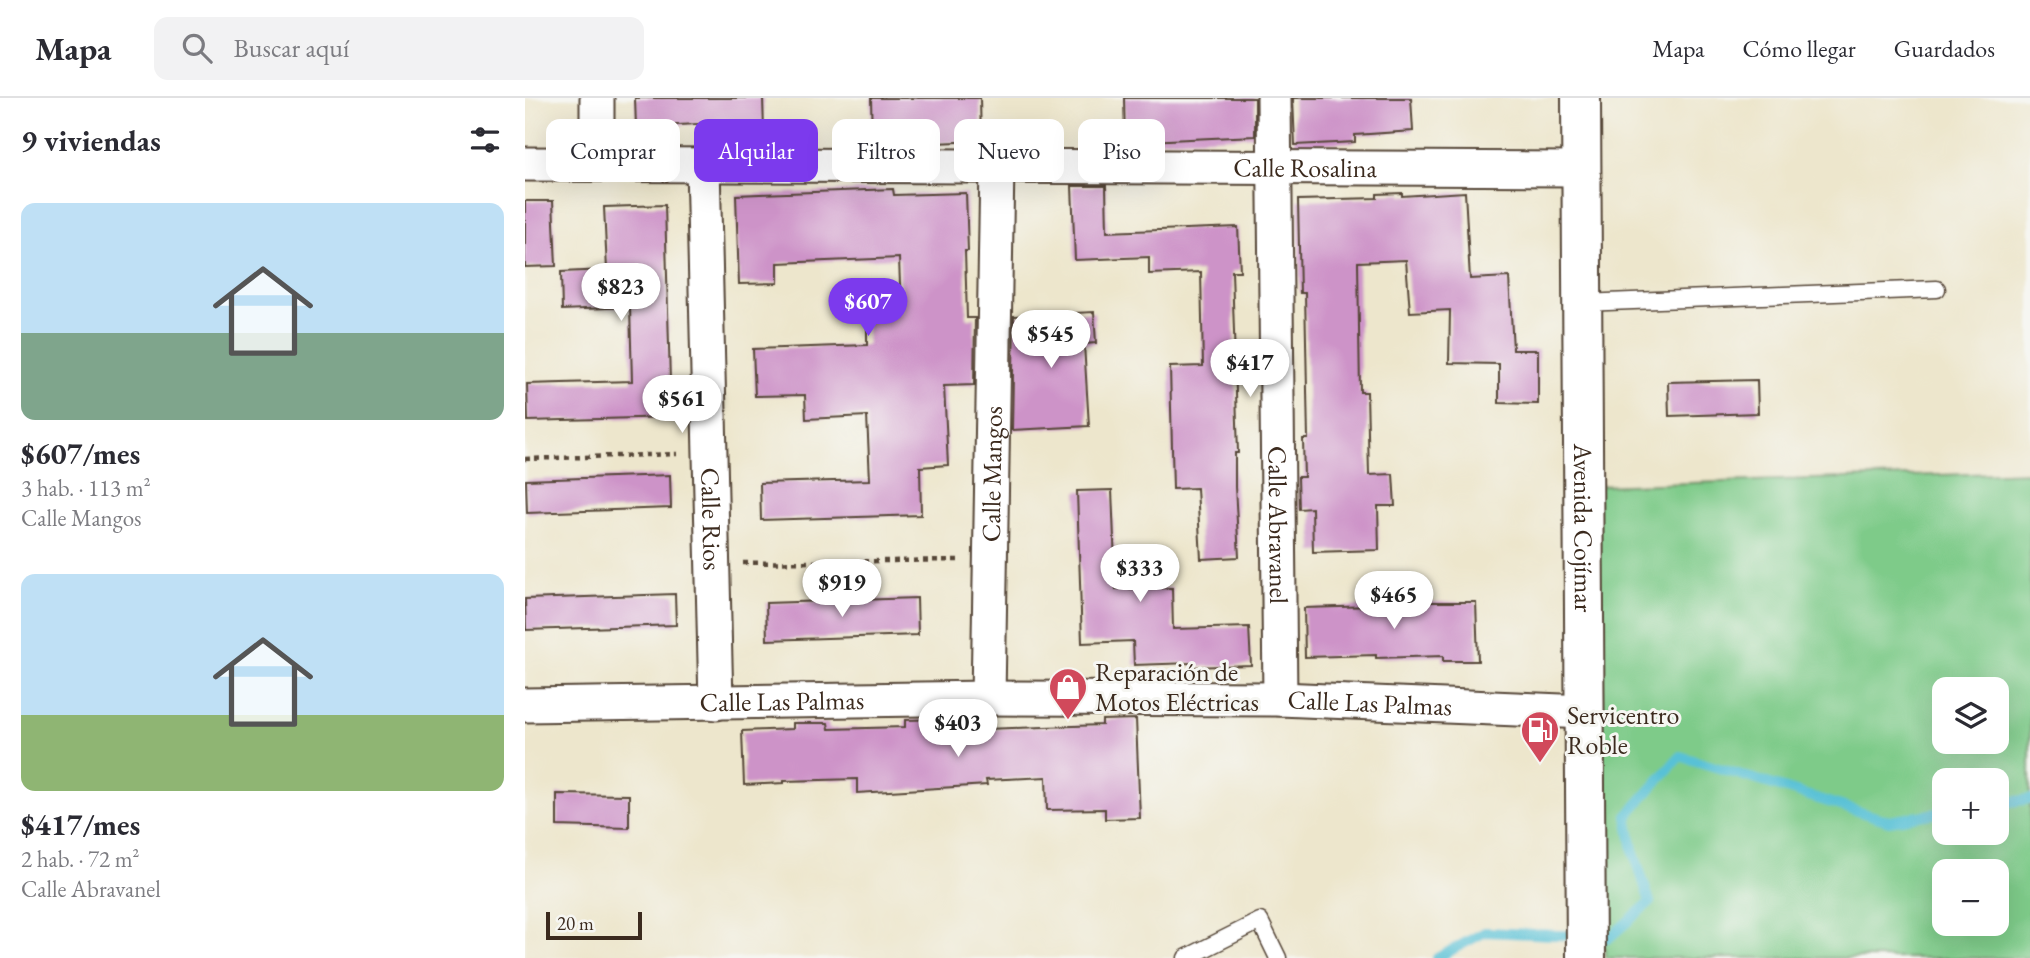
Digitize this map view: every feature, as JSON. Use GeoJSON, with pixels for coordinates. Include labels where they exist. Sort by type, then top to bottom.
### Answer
{"type":"FeatureCollection","features":[{"type":"Feature","properties":{"kind":"main road","name":"Avenida Cojímar"},"geometry":{"type":"LineString","coordinates":[[1581,98],[1586,958]]}},
{"type":"Feature","properties":{"kind":"street"},"geometry":{"type":"LineString","coordinates":[[597,98],[597,119]]}},
{"type":"Feature","properties":{"kind":"street","name":"Calle Abravanel"},"geometry":{"type":"LineString","coordinates":[[1274,98],[1280,699]]}},
{"type":"Feature","properties":{"kind":"street","name":"Calle Rosalina"},"geometry":{"type":"LineString","coordinates":[[525,164],[546,164]]}},
{"type":"Feature","properties":{"kind":"street","name":"Calle Rosalina"},"geometry":{"type":"LineString","coordinates":[[818,165],[954,166]]}},
{"type":"Feature","properties":{"kind":"street","name":"Calle Rosalina"},"geometry":{"type":"LineString","coordinates":[[1064,166],[1581,169]]}},
{"type":"Feature","properties":{"kind":"street","name":"Calle Rios"},"geometry":{"type":"LineString","coordinates":[[703,182],[716,703]]}},
{"type":"Feature","properties":{"kind":"street","name":"Calle Mangos"},"geometry":{"type":"LineString","coordinates":[[988,698],[997,182]]}},
{"type":"Feature","properties":{"kind":"street","name":"Calle Las Palmas"},"geometry":{"type":"LineString","coordinates":[[525,705],[988,698],[1280,699],[1585,712]]}},
{"type":"Feature","properties":{"kind":"lane"},"geometry":{"type":"LineString","coordinates":[[1582,303],[1937,289]]}},
{"type":"Feature","properties":{"kind":"lane"},"geometry":{"type":"LineString","coordinates":[[1186,958],[1260,921],[1278,958]]}},
{"type":"Feature","properties":{"kind":"path"},"geometry":{"type":"LineString","coordinates":[[525,459],[709,453]]}},
{"type":"Feature","properties":{"kind":"path"},"geometry":{"type":"LineString","coordinates":[[712,564],[991,559]]}},
{"type":"Feature","properties":{"kind":"green space"},"geometry":{"type":"Polygon","coordinates":[[[2030,472],[2030,958],[1606,958],[1600,907],[1597,486],[2030,472]]]}},
{"type":"Feature","properties":{"kind":"building"},"geometry":{"type":"Polygon","coordinates":[[[635,98],[763,98],[764,119],[694,119],[694,124],[680,125],[680,119],[636,119],[635,98]]]}},
{"type":"Feature","properties":{"kind":"building"},"geometry":{"type":"Polygon","coordinates":[[[871,98],[980,98],[980,119],[954,119],[954,142],[940,143],[940,119],[872,119],[871,98]]]}},
{"type":"Feature","properties":{"kind":"building"},"geometry":{"type":"Polygon","coordinates":[[[1124,98],[1255,98],[1255,136],[1165,140],[1165,119],[1124,119],[1124,98]]]}},
{"type":"Feature","properties":{"kind":"building"},"geometry":{"type":"Polygon","coordinates":[[[1293,98],[1411,98],[1413,131],[1355,135],[1355,142],[1295,145],[1293,98]]]}},
{"type":"Feature","properties":{"kind":"building"},"geometry":{"type":"Polygon","coordinates":[[[1072,186],[1106,186],[1107,232],[1238,227],[1240,271],[1232,271],[1238,453],[1235,453],[1235,487],[1239,557],[1201,559],[1197,488],[1173,489],[1170,367],[1203,366],[1201,272],[1149,274],[1149,257],[1075,260],[1072,186]]]}},
{"type":"Feature","properties":{"kind":"building"},"geometry":{"type":"Polygon","coordinates":[[[893,189],[894,195],[966,193],[967,318],[975,318],[974,385],[944,386],[948,465],[920,467],[921,515],[761,520],[760,483],[870,480],[867,416],[806,419],[805,395],[755,396],[753,349],[867,345],[867,313],[901,312],[899,258],[778,263],[778,283],[739,284],[736,195],[893,189]]]}},
{"type":"Feature","properties":{"kind":"building"},"geometry":{"type":"Polygon","coordinates":[[[1465,192],[1470,279],[1509,277],[1513,350],[1538,350],[1538,404],[1499,403],[1499,364],[1449,363],[1450,310],[1410,312],[1406,260],[1358,262],[1360,392],[1367,392],[1369,475],[1393,474],[1395,506],[1378,506],[1379,550],[1313,552],[1312,508],[1299,509],[1298,477],[1304,477],[1303,439],[1308,439],[1305,293],[1300,293],[1298,200],[1377,198],[1377,194],[1402,193],[1402,196],[1465,192]]]}},
{"type":"Feature","properties":{"kind":"building"},"geometry":{"type":"Polygon","coordinates":[[[525,201],[553,201],[556,266],[525,267],[525,201]]]}},
{"type":"Feature","properties":{"kind":"building"},"geometry":{"type":"Polygon","coordinates":[[[665,205],[671,417],[528,421],[527,384],[632,381],[630,307],[562,310],[561,272],[607,270],[604,207],[665,205]]]}},
{"type":"Feature","properties":{"kind":"building"},"geometry":{"type":"Polygon","coordinates":[[[1094,312],[1096,343],[1084,344],[1089,426],[1012,430],[1014,316],[1094,312]]]}},
{"type":"Feature","properties":{"kind":"building"},"geometry":{"type":"Polygon","coordinates":[[[1757,380],[1758,413],[1669,416],[1668,382],[1757,380]]]}},
{"type":"Feature","properties":{"kind":"building"},"geometry":{"type":"Polygon","coordinates":[[[670,475],[671,508],[527,513],[526,480],[670,475]]]}},
{"type":"Feature","properties":{"kind":"building"},"geometry":{"type":"Polygon","coordinates":[[[1112,490],[1116,589],[1172,588],[1173,629],[1249,627],[1251,665],[1134,665],[1133,641],[1082,643],[1077,491],[1112,490]]]}},
{"type":"Feature","properties":{"kind":"building"},"geometry":{"type":"Polygon","coordinates":[[[675,594],[676,625],[526,630],[525,599],[675,594]]]}},
{"type":"Feature","properties":{"kind":"building"},"geometry":{"type":"Polygon","coordinates":[[[917,598],[918,635],[767,640],[766,603],[917,598]]]}},
{"type":"Feature","properties":{"kind":"building"},"geometry":{"type":"Polygon","coordinates":[[[1409,602],[1476,602],[1478,661],[1443,661],[1443,656],[1305,657],[1304,608],[1409,602]]]}},
{"type":"Feature","properties":{"kind":"building"},"geometry":{"type":"Polygon","coordinates":[[[949,719],[949,726],[985,725],[985,729],[1102,725],[1102,720],[1136,719],[1140,818],[1105,819],[1105,809],[1047,810],[1046,777],[986,780],[987,785],[857,793],[857,779],[744,785],[742,731],[793,729],[793,723],[828,723],[829,729],[905,727],[905,720],[949,719]]]}},
{"type":"Feature","properties":{"kind":"building"},"geometry":{"type":"Polygon","coordinates":[[[557,794],[629,795],[629,828],[557,826],[557,794]]]}},
{"type":"Feature","properties":{"kind":"waterway"},"geometry":{"type":"LineString","coordinates":[[1594,937],[1609,938],[1650,902],[1633,850],[1627,816],[1680,756],[1889,821],[1932,814]]}},
{"type":"Feature","properties":{"kind":"waterway"},"geometry":{"type":"LineString","coordinates":[[2009,802],[2030,799]]}},
{"type":"Feature","properties":{"kind":"waterway"},"geometry":{"type":"LineString","coordinates":[[1437,958],[1485,932],[1579,936]]}},
{"type":"Feature","properties":{"kind":"place","name":"Reparación de Motos Eléctricas"},"geometry":{"type":"Point","coordinates":[1068,721]}},
{"type":"Feature","properties":{"kind":"place","name":"Servicentro Roble"},"geometry":{"type":"Point","coordinates":[1540,764]}}]}
